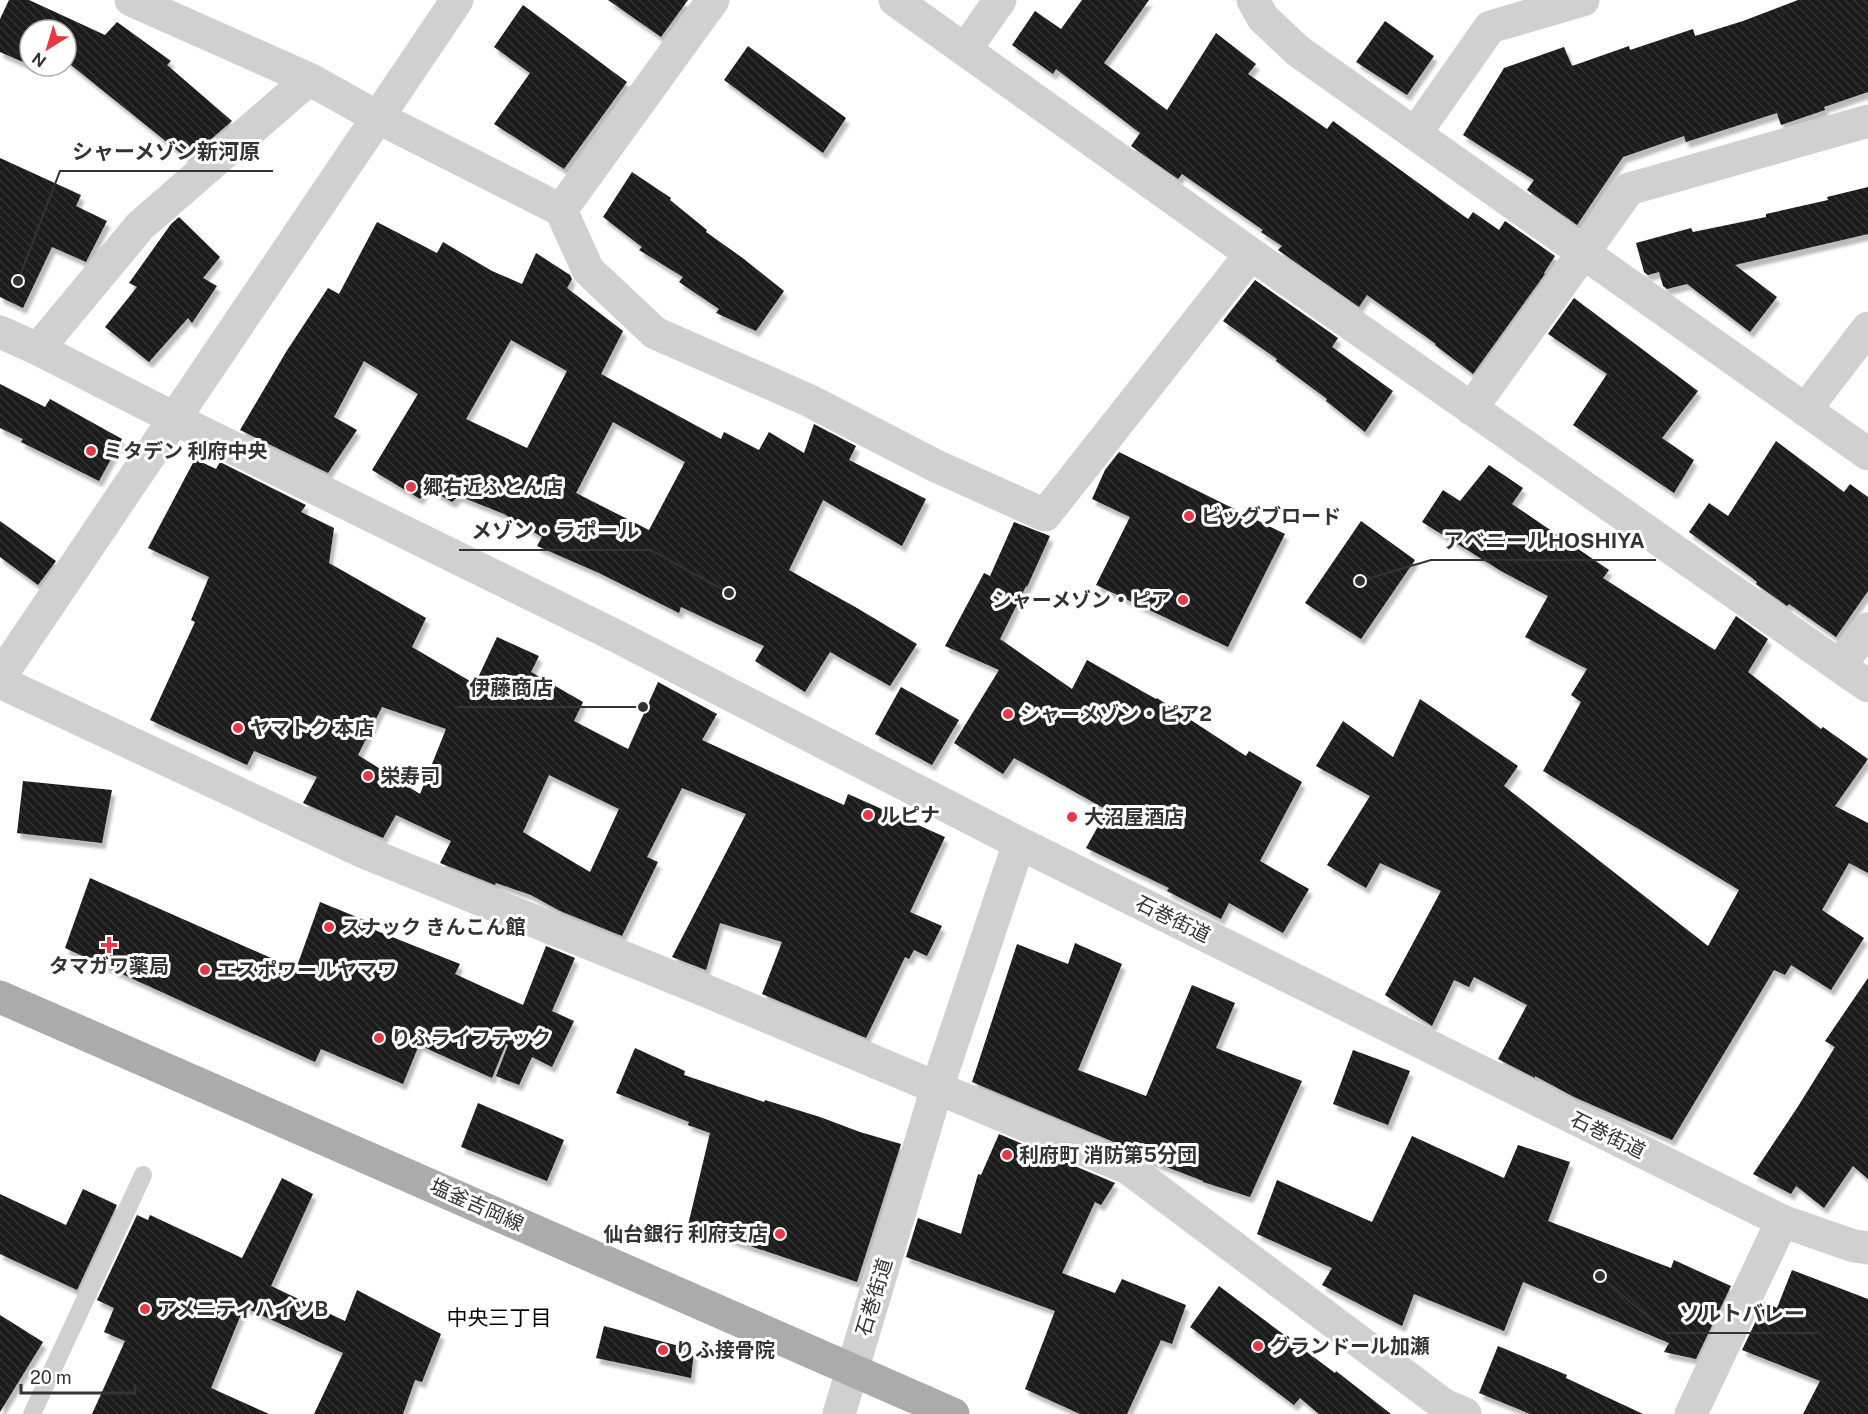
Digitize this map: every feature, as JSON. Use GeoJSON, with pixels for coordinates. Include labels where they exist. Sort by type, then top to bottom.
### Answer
{"type":"FeatureCollection","features":[{"type":"Feature","properties":{"kind":"main road","name":"塩釜吉岡線"},"geometry":{"type":"LineString","coordinates":[[0,997],[952,1414]]}},
{"type":"Feature","properties":{"kind":"street"},"geometry":{"type":"LineString","coordinates":[[131,0],[309,79],[377,117],[561,210],[588,270],[655,333],[808,400],[936,466],[1045,515],[1251,254]]}},
{"type":"Feature","properties":{"kind":"street"},"geometry":{"type":"LineString","coordinates":[[0,677],[457,0]]}},
{"type":"Feature","properties":{"kind":"street"},"geometry":{"type":"LineString","coordinates":[[561,210],[713,0]]}},
{"type":"Feature","properties":{"kind":"street"},"geometry":{"type":"LineString","coordinates":[[895,0],[1251,254],[1868,686]]}},
{"type":"Feature","properties":{"kind":"street"},"geometry":{"type":"LineString","coordinates":[[965,50],[1000,0]]}},
{"type":"Feature","properties":{"kind":"street"},"geometry":{"type":"LineString","coordinates":[[1253,0],[1263,18],[1298,51],[1868,454]]}},
{"type":"Feature","properties":{"kind":"street"},"geometry":{"type":"LineString","coordinates":[[1415,134],[1490,27],[1583,0]]}},
{"type":"Feature","properties":{"kind":"street"},"geometry":{"type":"LineString","coordinates":[[38,349],[140,226],[309,79]]}},
{"type":"Feature","properties":{"kind":"street"},"geometry":{"type":"LineString","coordinates":[[1471,409],[1629,189],[1868,121]]}},
{"type":"Feature","properties":{"kind":"street"},"geometry":{"type":"LineString","coordinates":[[1805,410],[1868,328]]}},
{"type":"Feature","properties":{"kind":"street"},"geometry":{"type":"LineString","coordinates":[[0,332],[616,636],[1019,843]]}},
{"type":"Feature","properties":{"kind":"street"},"geometry":{"type":"LineString","coordinates":[[1839,666],[1868,629]]}},
{"type":"Feature","properties":{"kind":"street"},"geometry":{"type":"LineString","coordinates":[[0,682],[366,853],[704,990],[1128,1168],[1444,1405],[1465,1414]]}},
{"type":"Feature","properties":{"kind":"street","name":"石巻街道"},"geometry":{"type":"LineString","coordinates":[[839,1414],[937,1088],[1019,843],[1782,1221],[1863,1242]]}},
{"type":"Feature","properties":{"kind":"street"},"geometry":{"type":"LineString","coordinates":[[1691,1414],[1782,1221]]}},
{"type":"Feature","properties":{"kind":"lane"},"geometry":{"type":"LineString","coordinates":[[32,1414],[143,1175]]}},
{"type":"Feature","properties":{"kind":"building"},"geometry":{"type":"Polygon","coordinates":[[[9,0],[29,0],[68,18],[18,18],[18,60],[0,52],[0,19],[9,0]]]}},
{"type":"Feature","properties":{"kind":"building"},"geometry":{"type":"Polygon","coordinates":[[[608,0],[688,0],[661,37],[608,0]]]}},
{"type":"Feature","properties":{"kind":"building"},"geometry":{"type":"Polygon","coordinates":[[[1082,0],[1149,0],[1104,63],[1167,110],[1216,33],[1256,64],[1248,74],[1327,129],[1333,121],[1468,219],[1473,212],[1499,230],[1505,221],[1555,256],[1545,274],[1473,374],[1436,344],[1367,295],[1359,307],[1278,250],[1282,246],[1261,232],[1263,230],[1182,174],[1178,179],[1131,146],[1140,133],[1056,69],[1053,74],[1012,45],[1035,11],[1061,29],[1082,0]]]}},
{"type":"Feature","properties":{"kind":"building"},"geometry":{"type":"Polygon","coordinates":[[[1798,0],[1868,0],[1868,92],[1781,125],[1777,113],[1686,142],[1684,136],[1623,157],[1577,225],[1527,190],[1534,180],[1463,135],[1504,68],[1564,47],[1572,66],[1629,46],[1630,50],[1693,29],[1695,36],[1798,0]]]}},
{"type":"Feature","properties":{"kind":"building"},"geometry":{"type":"Polygon","coordinates":[[[523,5],[627,82],[564,169],[494,124],[530,73],[494,47],[523,5]]]}},
{"type":"Feature","properties":{"kind":"building"},"geometry":{"type":"Polygon","coordinates":[[[1385,21],[1434,56],[1407,95],[1356,62],[1385,21]]]}},
{"type":"Feature","properties":{"kind":"building"},"geometry":{"type":"Polygon","coordinates":[[[117,22],[171,61],[167,65],[232,121],[188,159],[78,71],[78,23],[105,35],[117,22]]]}},
{"type":"Feature","properties":{"kind":"building"},"geometry":{"type":"Polygon","coordinates":[[[748,46],[846,118],[823,153],[724,80],[748,46]]]}},
{"type":"Feature","properties":{"kind":"building"},"geometry":{"type":"Polygon","coordinates":[[[0,158],[81,195],[76,206],[107,221],[86,262],[52,247],[23,308],[0,297],[0,158]]]}},
{"type":"Feature","properties":{"kind":"building"},"geometry":{"type":"Polygon","coordinates":[[[632,172],[671,198],[670,200],[707,230],[706,232],[784,291],[756,331],[716,313],[719,309],[679,282],[683,277],[639,250],[642,247],[603,217],[632,172]]]}},
{"type":"Feature","properties":{"kind":"building"},"geometry":{"type":"Polygon","coordinates":[[[1868,187],[1868,234],[1735,265],[1777,297],[1750,332],[1687,284],[1667,289],[1663,286],[1659,272],[1648,275],[1644,272],[1636,243],[1691,228],[1693,232],[1766,217],[1766,214],[1828,200],[1827,197],[1868,187]]]}},
{"type":"Feature","properties":{"kind":"building"},"geometry":{"type":"Polygon","coordinates":[[[179,217],[220,257],[203,278],[217,286],[192,323],[188,318],[149,362],[105,327],[137,287],[129,283],[171,224],[179,217]]]}},
{"type":"Feature","properties":{"kind":"building"},"geometry":{"type":"Polygon","coordinates":[[[377,222],[437,253],[443,242],[492,271],[522,284],[536,253],[570,275],[572,279],[567,288],[623,331],[601,374],[721,439],[724,432],[759,450],[769,432],[804,453],[814,424],[856,446],[849,460],[926,499],[902,546],[823,500],[789,570],[917,644],[890,686],[830,652],[805,692],[755,661],[764,646],[681,607],[679,613],[599,573],[537,546],[542,537],[504,514],[459,496],[452,502],[427,488],[420,499],[372,470],[418,394],[364,361],[334,417],[357,430],[328,473],[240,430],[286,352],[328,288],[339,294],[377,222]],[[511,340],[466,419],[527,448],[567,371],[511,340]],[[613,422],[576,493],[649,530],[685,462],[613,422]]]}},
{"type":"Feature","properties":{"kind":"building"},"geometry":{"type":"Polygon","coordinates":[[[1255,280],[1338,338],[1332,347],[1393,391],[1365,432],[1326,401],[1327,399],[1276,361],[1277,359],[1223,321],[1255,280]]]}},
{"type":"Feature","properties":{"kind":"building"},"geometry":{"type":"Polygon","coordinates":[[[1574,298],[1698,391],[1662,438],[1694,460],[1674,493],[1573,425],[1607,374],[1548,334],[1574,298]]]}},
{"type":"Feature","properties":{"kind":"building"},"geometry":{"type":"Polygon","coordinates":[[[0,384],[45,407],[50,399],[122,439],[99,481],[21,442],[23,439],[0,428],[0,384]]]}},
{"type":"Feature","properties":{"kind":"building"},"geometry":{"type":"Polygon","coordinates":[[[1776,441],[1844,492],[1850,484],[1868,497],[1868,591],[1836,637],[1756,584],[1757,582],[1751,577],[1689,532],[1709,503],[1728,516],[1776,441]]]}},
{"type":"Feature","properties":{"kind":"building"},"geometry":{"type":"Polygon","coordinates":[[[1119,452],[1285,534],[1228,647],[1096,585],[1130,517],[1092,499],[1105,470],[1119,452]]]}},
{"type":"Feature","properties":{"kind":"building"},"geometry":{"type":"Polygon","coordinates":[[[195,459],[216,469],[220,462],[306,505],[301,512],[334,528],[329,563],[426,618],[412,647],[475,684],[497,637],[539,656],[531,672],[583,702],[574,721],[628,749],[658,682],[717,714],[702,740],[844,805],[848,794],[945,837],[910,912],[942,926],[927,956],[914,950],[909,959],[905,957],[866,1038],[762,994],[782,942],[720,923],[706,970],[672,957],[746,814],[682,788],[647,857],[658,862],[622,936],[560,911],[531,895],[496,883],[495,885],[440,863],[451,841],[396,815],[383,838],[303,803],[317,777],[254,751],[247,765],[150,720],[195,622],[191,620],[209,577],[148,548],[195,459]],[[382,707],[358,755],[420,794],[446,729],[382,707]],[[549,775],[523,832],[590,872],[619,809],[549,775]]]}},
{"type":"Feature","properties":{"kind":"building"},"geometry":{"type":"Polygon","coordinates":[[[1489,465],[1523,488],[1512,504],[1609,570],[1603,578],[1715,650],[1736,616],[1768,639],[1748,672],[1821,729],[1823,727],[1868,759],[1835,806],[1868,823],[1868,873],[1849,863],[1822,910],[1864,938],[1831,990],[1791,965],[1785,975],[1774,970],[1672,1140],[1574,1097],[1498,1059],[1527,1005],[1474,977],[1469,987],[1454,980],[1432,1026],[1385,995],[1441,891],[1380,863],[1366,888],[1327,865],[1370,796],[1316,766],[1343,721],[1393,757],[1420,699],[1518,766],[1504,786],[1708,946],[1739,890],[1543,771],[1581,702],[1571,695],[1587,669],[1525,637],[1548,596],[1501,571],[1422,522],[1443,490],[1460,501],[1489,465]]]}},
{"type":"Feature","properties":{"kind":"building"},"geometry":{"type":"Polygon","coordinates":[[[0,521],[56,561],[38,585],[0,557],[0,521]]]}},
{"type":"Feature","properties":{"kind":"building"},"geometry":{"type":"Polygon","coordinates":[[[1361,521],[1415,560],[1361,639],[1305,603],[1361,521]]]}},
{"type":"Feature","properties":{"kind":"building"},"geometry":{"type":"Polygon","coordinates":[[[1014,522],[1050,536],[1000,639],[1072,689],[1087,660],[1157,698],[1246,756],[1249,751],[1302,782],[1260,861],[1309,889],[1283,933],[1229,903],[1221,919],[1167,891],[1169,888],[1086,848],[1107,810],[1014,758],[1003,774],[954,743],[999,670],[945,646],[984,573],[990,576],[1014,522]]]}},
{"type":"Feature","properties":{"kind":"building"},"geometry":{"type":"Polygon","coordinates":[[[901,687],[959,720],[932,765],[875,734],[901,687]]]}},
{"type":"Feature","properties":{"kind":"building"},"geometry":{"type":"Polygon","coordinates":[[[23,781],[112,790],[102,843],[17,833],[23,781]]]}},
{"type":"Feature","properties":{"kind":"building"},"geometry":{"type":"Polygon","coordinates":[[[90,878],[296,969],[320,902],[374,924],[372,929],[460,964],[455,974],[523,1005],[546,946],[575,958],[552,1011],[574,1021],[552,1067],[532,1057],[519,1085],[496,1076],[508,1045],[506,1044],[492,1078],[419,1045],[403,1084],[321,1049],[315,1062],[65,948],[90,878]]]}},
{"type":"Feature","properties":{"kind":"building"},"geometry":{"type":"Polygon","coordinates":[[[1075,943],[1122,964],[1078,1070],[1146,1096],[1192,985],[1235,1003],[1216,1048],[1302,1081],[1250,1197],[1203,1182],[1151,1161],[1135,1151],[972,1082],[1017,944],[1068,964],[1075,943]]]}},
{"type":"Feature","properties":{"kind":"building"},"geometry":{"type":"Polygon","coordinates":[[[1868,978],[1868,1179],[1853,1166],[1824,1208],[1796,1186],[1791,1194],[1753,1174],[1835,1047],[1825,1041],[1868,978]]]}},
{"type":"Feature","properties":{"kind":"building"},"geometry":{"type":"Polygon","coordinates":[[[635,1048],[685,1071],[684,1075],[901,1144],[857,1282],[688,1225],[710,1133],[688,1125],[689,1122],[616,1093],[635,1048]]]}},
{"type":"Feature","properties":{"kind":"building"},"geometry":{"type":"Polygon","coordinates":[[[1353,1050],[1410,1071],[1388,1125],[1333,1104],[1353,1050]]]}},
{"type":"Feature","properties":{"kind":"building"},"geometry":{"type":"Polygon","coordinates":[[[478,1103],[564,1140],[547,1181],[461,1147],[478,1103]]]}},
{"type":"Feature","properties":{"kind":"building"},"geometry":{"type":"Polygon","coordinates":[[[999,1134],[1115,1183],[1101,1205],[1095,1202],[1062,1273],[1115,1293],[1122,1279],[1186,1305],[1172,1344],[1161,1340],[1127,1414],[1080,1414],[1025,1389],[1055,1311],[906,1257],[918,1218],[961,1234],[978,1174],[981,1175],[999,1134]]]}},
{"type":"Feature","properties":{"kind":"building"},"geometry":{"type":"Polygon","coordinates":[[[1412,1136],[1504,1178],[1518,1145],[1570,1162],[1548,1221],[1671,1268],[1674,1260],[1731,1286],[1696,1359],[1664,1352],[1669,1343],[1523,1282],[1504,1331],[1414,1294],[1402,1326],[1322,1285],[1332,1268],[1257,1234],[1277,1180],[1372,1222],[1412,1136]]]}},
{"type":"Feature","properties":{"kind":"building"},"geometry":{"type":"Polygon","coordinates":[[[282,1178],[313,1194],[271,1286],[345,1321],[357,1290],[441,1334],[422,1382],[415,1380],[403,1414],[314,1414],[343,1353],[244,1307],[211,1388],[269,1414],[92,1414],[125,1341],[104,1332],[114,1308],[97,1300],[137,1215],[148,1220],[150,1215],[242,1258],[282,1178]]]}},
{"type":"Feature","properties":{"kind":"building"},"geometry":{"type":"Polygon","coordinates":[[[83,1189],[117,1205],[77,1290],[0,1254],[0,1194],[66,1225],[83,1189]]]}},
{"type":"Feature","properties":{"kind":"building"},"geometry":{"type":"Polygon","coordinates":[[[1792,1270],[1868,1299],[1868,1414],[1803,1414],[1820,1381],[1742,1350],[1765,1302],[1777,1308],[1792,1270]]]}},
{"type":"Feature","properties":{"kind":"building","name":"グランドール加瀬"},"geometry":{"type":"Polygon","coordinates":[[[1219,1286],[1391,1414],[1319,1414],[1300,1398],[1294,1405],[1190,1327],[1219,1286]]]}},
{"type":"Feature","properties":{"kind":"building"},"geometry":{"type":"Polygon","coordinates":[[[0,1315],[43,1342],[0,1412],[0,1315]]]}},
{"type":"Feature","properties":{"kind":"building"},"geometry":{"type":"Polygon","coordinates":[[[604,1326],[694,1350],[691,1378],[596,1358],[604,1326]]]}},
{"type":"Feature","properties":{"kind":"building"},"geometry":{"type":"Polygon","coordinates":[[[1498,1346],[1567,1375],[1566,1378],[1643,1414],[1530,1414],[1479,1393],[1498,1346]]]}},
{"type":"Feature","properties":{"kind":"place","name":"シャーメゾン新河原"},"geometry":{"type":"Point","coordinates":[18,281]}},
{"type":"Feature","properties":{"kind":"place","name":"ミタデン 利府中央"},"geometry":{"type":"Point","coordinates":[91,451]}},
{"type":"Feature","properties":{"kind":"place","name":"郷右近ふとん店"},"geometry":{"type":"Point","coordinates":[411,487]}},
{"type":"Feature","properties":{"kind":"place","name":"ビッグブロード"},"geometry":{"type":"Point","coordinates":[1189,516]}},
{"type":"Feature","properties":{"kind":"place","name":"アベニールHOSHIYA"},"geometry":{"type":"Point","coordinates":[1360,581]}},
{"type":"Feature","properties":{"kind":"place","name":"メゾン・ラポール"},"geometry":{"type":"Point","coordinates":[729,593]}},
{"type":"Feature","properties":{"kind":"place","name":"シャーメゾン・ピア"},"geometry":{"type":"Point","coordinates":[1183,600]}},
{"type":"Feature","properties":{"kind":"place","name":"伊藤商店"},"geometry":{"type":"Point","coordinates":[643,707]}},
{"type":"Feature","properties":{"kind":"place","name":"シャーメゾン・ピア2"},"geometry":{"type":"Point","coordinates":[1008,714]}},
{"type":"Feature","properties":{"kind":"place","name":"ヤマトク 本店"},"geometry":{"type":"Point","coordinates":[238,728]}},
{"type":"Feature","properties":{"kind":"place","name":"栄寿司"},"geometry":{"type":"Point","coordinates":[368,776]}},
{"type":"Feature","properties":{"kind":"place","name":"ルピナ"},"geometry":{"type":"Point","coordinates":[868,815]}},
{"type":"Feature","properties":{"kind":"place","name":"大沼屋酒店"},"geometry":{"type":"Point","coordinates":[1072,817]}},
{"type":"Feature","properties":{"kind":"place","name":"スナック きんこん館"},"geometry":{"type":"Point","coordinates":[329,927]}},
{"type":"Feature","properties":{"kind":"place","name":"タマガワ薬局"},"geometry":{"type":"Point","coordinates":[109,945]}},
{"type":"Feature","properties":{"kind":"place","name":"エスポワールヤマワ"},"geometry":{"type":"Point","coordinates":[205,970]}},
{"type":"Feature","properties":{"kind":"place","name":"りふライフテック"},"geometry":{"type":"Point","coordinates":[379,1038]}},
{"type":"Feature","properties":{"kind":"place","name":"利府町 消防第5分団"},"geometry":{"type":"Point","coordinates":[1007,1155]}},
{"type":"Feature","properties":{"kind":"place","name":"仙台銀行 利府支店"},"geometry":{"type":"Point","coordinates":[780,1234]}},
{"type":"Feature","properties":{"kind":"place","name":"ソルトバレー"},"geometry":{"type":"Point","coordinates":[1600,1276]}},
{"type":"Feature","properties":{"kind":"place","name":"アメニティハイツB"},"geometry":{"type":"Point","coordinates":[145,1309]}},
{"type":"Feature","properties":{"kind":"place","name":"グランドール加瀬"},"geometry":{"type":"Point","coordinates":[1258,1346]}},
{"type":"Feature","properties":{"kind":"place","name":"りふ接骨院"},"geometry":{"type":"Point","coordinates":[663,1350]}},
{"type":"Feature","properties":{"kind":"district","name":"中央三丁目"},"geometry":{"type":"Point","coordinates":[499,1318]}}]}
